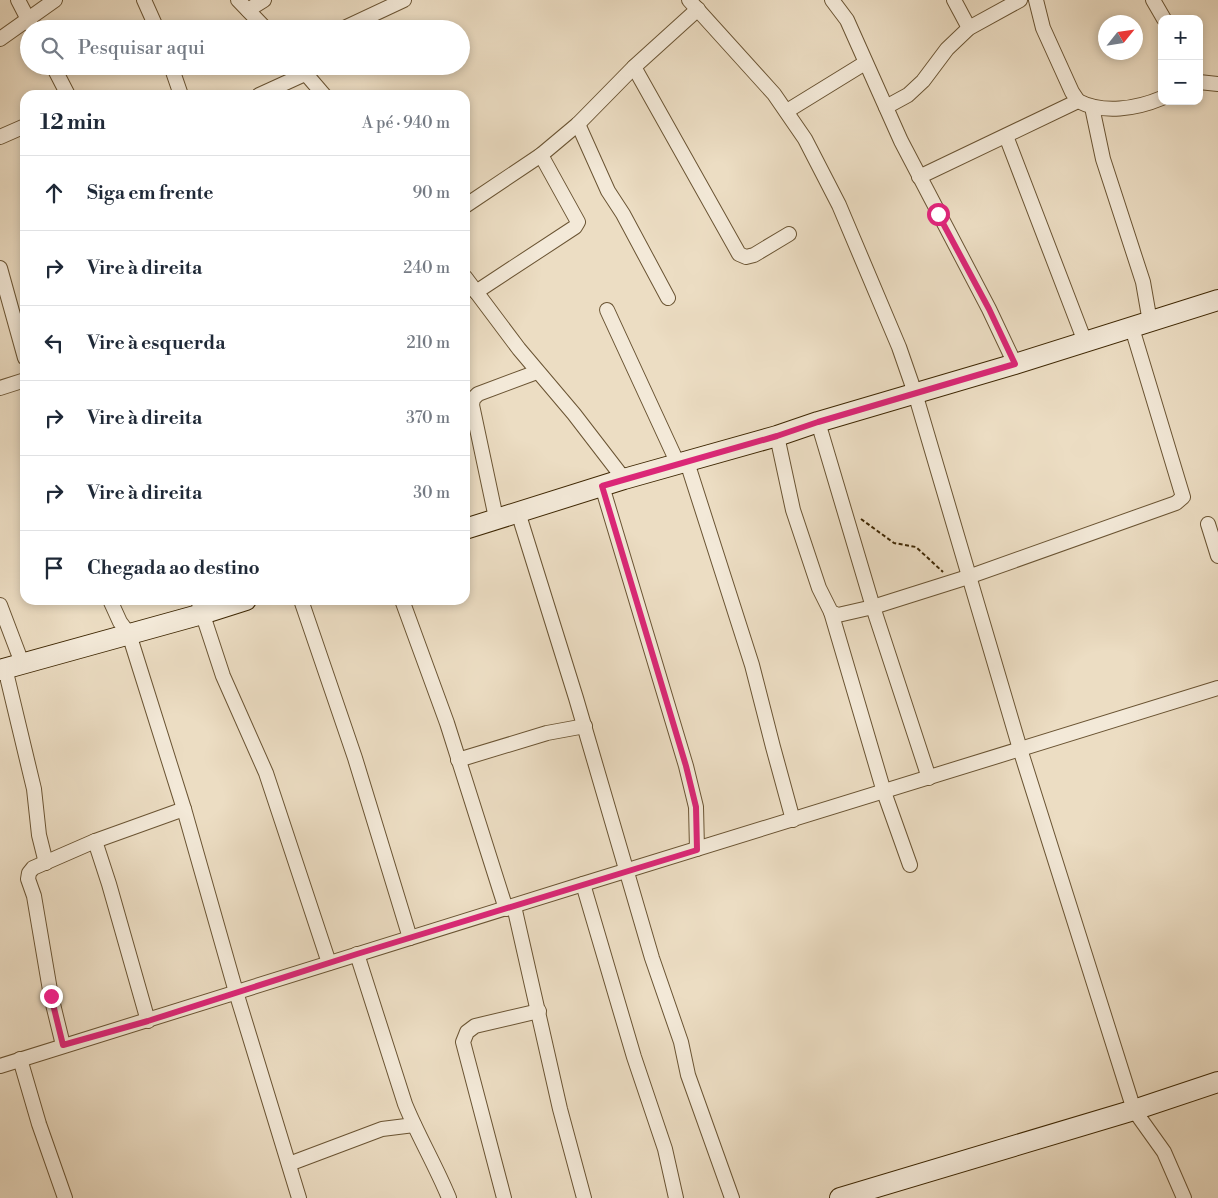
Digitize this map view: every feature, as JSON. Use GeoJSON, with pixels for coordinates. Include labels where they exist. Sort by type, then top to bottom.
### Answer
{"type":"FeatureCollection","features":[{"type":"Feature","properties":{"kind":"street"},"geometry":{"type":"LineString","coordinates":[[18,0],[28,20]]}},
{"type":"Feature","properties":{"kind":"street"},"geometry":{"type":"LineString","coordinates":[[34,20],[55,0]]}},
{"type":"Feature","properties":{"kind":"street"},"geometry":{"type":"LineString","coordinates":[[144,0],[153,20]]}},
{"type":"Feature","properties":{"kind":"street"},"geometry":{"type":"LineString","coordinates":[[243,5],[264,0]]}},
{"type":"Feature","properties":{"kind":"street"},"geometry":{"type":"LineString","coordinates":[[361,20],[404,0]]}},
{"type":"Feature","properties":{"kind":"street"},"geometry":{"type":"LineString","coordinates":[[832,0],[847,20],[865,63],[919,177],[989,309],[1015,364]]}},
{"type":"Feature","properties":{"kind":"street"},"geometry":{"type":"LineString","coordinates":[[954,0],[969,28]]}},
{"type":"Feature","properties":{"kind":"street"},"geometry":{"type":"LineString","coordinates":[[1036,0],[1046,36],[1078,101],[1092,107],[1115,109],[1134,107],[1158,99]]}},
{"type":"Feature","properties":{"kind":"street"},"geometry":{"type":"LineString","coordinates":[[1153,0],[1162,15]]}},
{"type":"Feature","properties":{"kind":"street"},"geometry":{"type":"LineString","coordinates":[[886,107],[908,95],[928,75],[947,49],[969,28],[1013,2]]}},
{"type":"Feature","properties":{"kind":"street"},"geometry":{"type":"LineString","coordinates":[[243,5],[257,20]]}},
{"type":"Feature","properties":{"kind":"street"},"geometry":{"type":"LineString","coordinates":[[470,203],[541,155],[578,124],[694,5],[756,73],[787,111],[805,140],[839,205],[899,347],[915,393],[1020,749],[1134,1110],[1164,1152],[1184,1198]]}},
{"type":"Feature","properties":{"kind":"street"},"geometry":{"type":"LineString","coordinates":[[0,39],[20,29]]}},
{"type":"Feature","properties":{"kind":"street"},"geometry":{"type":"LineString","coordinates":[[787,111],[865,63]]}},
{"type":"Feature","properties":{"kind":"street"},"geometry":{"type":"LineString","coordinates":[[634,67],[739,254],[746,257],[754,256],[789,234]]}},
{"type":"Feature","properties":{"kind":"street"},"geometry":{"type":"LineString","coordinates":[[58,75],[65,90]]}},
{"type":"Feature","properties":{"kind":"street"},"geometry":{"type":"LineString","coordinates":[[174,75],[179,90]]}},
{"type":"Feature","properties":{"kind":"street"},"geometry":{"type":"LineString","coordinates":[[268,90],[293,75]]}},
{"type":"Feature","properties":{"kind":"street"},"geometry":{"type":"LineString","coordinates":[[306,75],[320,90]]}},
{"type":"Feature","properties":{"kind":"street"},"geometry":{"type":"LineString","coordinates":[[1203,81],[1218,84]]}},
{"type":"Feature","properties":{"kind":"street"},"geometry":{"type":"LineString","coordinates":[[919,177],[1078,101]]}},
{"type":"Feature","properties":{"kind":"street"},"geometry":{"type":"LineString","coordinates":[[831,612],[838,615],[873,607],[953,582],[1176,503],[1183,497],[1141,325],[1144,282],[1103,159],[1092,107]]}},
{"type":"Feature","properties":{"kind":"street"},"geometry":{"type":"LineString","coordinates":[[578,124],[608,191],[623,214],[668,298]]}},
{"type":"Feature","properties":{"kind":"street"},"geometry":{"type":"LineString","coordinates":[[0,137],[20,128]]}},
{"type":"Feature","properties":{"kind":"street"},"geometry":{"type":"LineString","coordinates":[[1006,136],[1085,342]]}},
{"type":"Feature","properties":{"kind":"street"},"geometry":{"type":"LineString","coordinates":[[476,292],[576,227],[578,222],[541,155]]}},
{"type":"Feature","properties":{"kind":"street"},"geometry":{"type":"LineString","coordinates":[[0,268],[20,340]]}},
{"type":"Feature","properties":{"kind":"street"},"geometry":{"type":"LineString","coordinates":[[470,284],[537,372],[574,414],[624,480]]}},
{"type":"Feature","properties":{"kind":"street"},"geometry":{"type":"LineString","coordinates":[[470,527],[602,486],[777,436],[1218,301]]}},
{"type":"Feature","properties":{"kind":"street"},"geometry":{"type":"LineString","coordinates":[[607,310],[682,463],[752,665],[793,820]]}},
{"type":"Feature","properties":{"kind":"street"},"geometry":{"type":"LineString","coordinates":[[496,518],[472,405],[473,399],[478,394],[537,372]]}},
{"type":"Feature","properties":{"kind":"street"},"geometry":{"type":"LineString","coordinates":[[0,388],[20,382]]}},
{"type":"Feature","properties":{"kind":"street"},"geometry":{"type":"LineString","coordinates":[[818,422],[873,607],[899,681],[929,778]]}},
{"type":"Feature","properties":{"kind":"street"},"geometry":{"type":"LineString","coordinates":[[777,436],[793,510],[819,588],[831,612],[884,792],[910,866]]}},
{"type":"Feature","properties":{"kind":"street"},"geometry":{"type":"LineString","coordinates":[[602,486],[686,766],[696,807],[697,850]]}},
{"type":"Feature","properties":{"kind":"street"},"geometry":{"type":"LineString","coordinates":[[518,512],[584,726],[652,958],[681,1042],[688,1075],[732,1198]]}},
{"type":"Feature","properties":{"kind":"street"},"geometry":{"type":"LineString","coordinates":[[1208,524],[1218,556]]}},
{"type":"Feature","properties":{"kind":"street"},"geometry":{"type":"LineString","coordinates":[[0,604],[9,667],[34,789],[39,835],[46,863]]}},
{"type":"Feature","properties":{"kind":"street"},"geometry":{"type":"LineString","coordinates":[[112,605],[120,622],[129,634],[184,809],[236,992],[299,1198]]}},
{"type":"Feature","properties":{"kind":"street"},"geometry":{"type":"LineString","coordinates":[[9,667],[129,634],[200,607],[213,605]]}},
{"type":"Feature","properties":{"kind":"street"},"geometry":{"type":"LineString","coordinates":[[303,605],[355,758],[410,938]]}},
{"type":"Feature","properties":{"kind":"street"},"geometry":{"type":"LineString","coordinates":[[404,605],[447,723],[458,760],[510,908],[539,1011],[560,1109],[584,1198]]}},
{"type":"Feature","properties":{"kind":"street"},"geometry":{"type":"LineString","coordinates":[[200,607],[224,676],[266,773],[329,963]]}},
{"type":"Feature","properties":{"kind":"street"},"geometry":{"type":"LineString","coordinates":[[0,1066],[1218,688]]}},
{"type":"Feature","properties":{"kind":"street"},"geometry":{"type":"LineString","coordinates":[[458,760],[546,733],[584,726]]}},
{"type":"Feature","properties":{"kind":"street"},"geometry":{"type":"LineString","coordinates":[[63,1045],[51,996],[34,896],[28,878],[29,872],[33,868],[95,841],[184,809]]}},
{"type":"Feature","properties":{"kind":"street"},"geometry":{"type":"LineString","coordinates":[[95,841],[148,1021]]}},
{"type":"Feature","properties":{"kind":"street"},"geometry":{"type":"LineString","coordinates":[[583,884],[634,1057],[665,1149],[676,1198]]}},
{"type":"Feature","properties":{"kind":"street"},"geometry":{"type":"LineString","coordinates":[[357,954],[405,1104],[449,1198]]}},
{"type":"Feature","properties":{"kind":"street"},"geometry":{"type":"LineString","coordinates":[[504,1198],[463,1042],[467,1032],[475,1026],[539,1011]]}},
{"type":"Feature","properties":{"kind":"street"},"geometry":{"type":"LineString","coordinates":[[20,1059],[39,1124],[65,1198]]}},
{"type":"Feature","properties":{"kind":"street"},"geometry":{"type":"LineString","coordinates":[[840,1198],[1134,1110],[1218,1082]]}},
{"type":"Feature","properties":{"kind":"street"},"geometry":{"type":"LineString","coordinates":[[289,1164],[382,1129],[414,1125]]}},
{"type":"Feature","properties":{"kind":"path"},"geometry":{"type":"LineString","coordinates":[[843,505],[894,543],[916,547],[953,582]]}},
{"type":"Feature","properties":{"kind":"route"},"geometry":{"type":"LineString","coordinates":[[51,996],[63,1045],[148,1021],[357,954],[697,850],[696,807],[686,766],[602,486],[777,436],[818,422],[1015,364],[989,309],[938,214]]}}]}
